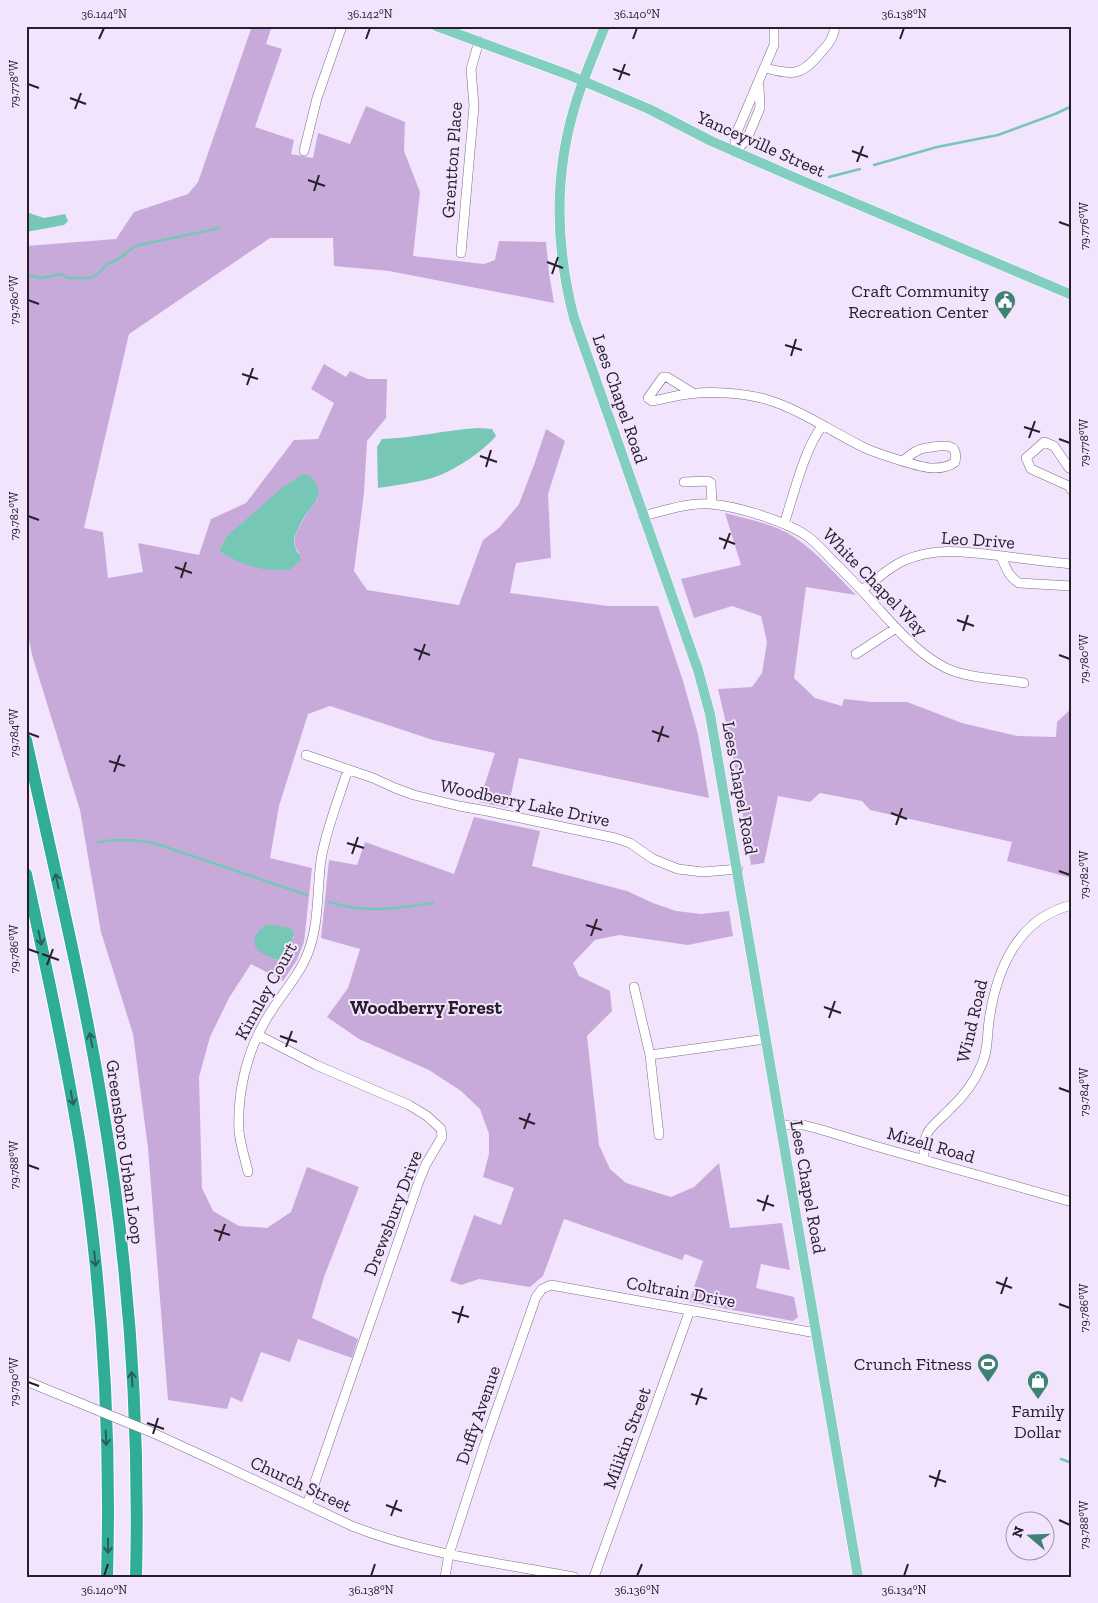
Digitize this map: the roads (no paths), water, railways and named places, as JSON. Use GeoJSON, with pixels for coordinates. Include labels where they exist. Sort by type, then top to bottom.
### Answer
{"type":"FeatureCollection","features":[{"type":"Feature","properties":{"kind":"highway","name":"Greensboro Urban Loop"},"geometry":{"type":"LineString","coordinates":[[26,740],[83,1004],[101,1097],[110,1158],[129,1322],[134,1410],[136,1577]]}},
{"type":"Feature","properties":{"kind":"highway"},"geometry":{"type":"LineString","coordinates":[[26,874],[66,1060],[81,1153],[94,1256],[106,1411],[107,1577]]}},
{"type":"Feature","properties":{"kind":"highway"},"geometry":{"type":"LineString","coordinates":[[136,1515],[141,1577]]}},
{"type":"Feature","properties":{"kind":"main road","name":"Yanceyville Street"},"geometry":{"type":"LineString","coordinates":[[436,26],[583,81],[649,109],[735,152],[1072,295]]}},
{"type":"Feature","properties":{"kind":"main road","name":"Lees Chapel Road"},"geometry":{"type":"LineString","coordinates":[[605,26],[583,81],[570,124],[561,176],[560,229],[562,263],[574,318],[705,690],[738,869],[858,1577]]}},
{"type":"Feature","properties":{"kind":"street"},"geometry":{"type":"LineString","coordinates":[[304,151],[317,98],[342,26]]}},
{"type":"Feature","properties":{"kind":"street"},"geometry":{"type":"LineString","coordinates":[[735,152],[736,134],[774,46],[774,26]]}},
{"type":"Feature","properties":{"kind":"street"},"geometry":{"type":"LineString","coordinates":[[765,68],[784,73],[799,72],[811,65],[829,44],[834,34],[835,26]]}},
{"type":"Feature","properties":{"kind":"street","name":"Grentton Place"},"geometry":{"type":"LineString","coordinates":[[461,253],[474,106],[471,69],[479,41]]}},
{"type":"Feature","properties":{"kind":"street"},"geometry":{"type":"LineString","coordinates":[[735,152],[748,139],[756,120],[760,108],[759,83]]}},
{"type":"Feature","properties":{"kind":"street"},"geometry":{"type":"LineString","coordinates":[[744,115],[756,120]]}},
{"type":"Feature","properties":{"kind":"street"},"geometry":{"type":"LineString","coordinates":[[693,394],[667,376],[663,377],[648,398],[652,401],[693,394],[733,394],[764,399],[778,404],[866,448],[904,460],[932,468],[951,465],[956,462],[956,457],[954,449],[944,445],[918,450],[904,460]]}},
{"type":"Feature","properties":{"kind":"street"},"geometry":{"type":"LineString","coordinates":[[784,524],[809,450],[822,426]]}},
{"type":"Feature","properties":{"kind":"street"},"geometry":{"type":"LineString","coordinates":[[1070,489],[1031,469],[1026,458],[1044,442],[1054,446],[1069,468],[1072,469]]}},
{"type":"Feature","properties":{"kind":"street"},"geometry":{"type":"LineString","coordinates":[[1070,489],[1069,481],[1072,475]]}},
{"type":"Feature","properties":{"kind":"street"},"geometry":{"type":"LineString","coordinates":[[684,482],[708,481],[711,483],[712,504]]}},
{"type":"Feature","properties":{"kind":"street","name":"White Chapel Way"},"geometry":{"type":"LineString","coordinates":[[643,516],[678,507],[712,504],[747,511],[784,524],[805,534],[815,542],[896,628],[928,657],[948,669],[962,673],[1024,683]]}},
{"type":"Feature","properties":{"kind":"street","name":"Leo Drive"},"geometry":{"type":"LineString","coordinates":[[862,590],[903,561],[943,551],[1072,564]]}},
{"type":"Feature","properties":{"kind":"street"},"geometry":{"type":"LineString","coordinates":[[1001,556],[1008,573],[1020,583],[1072,586]]}},
{"type":"Feature","properties":{"kind":"street"},"geometry":{"type":"LineString","coordinates":[[856,654],[896,628]]}},
{"type":"Feature","properties":{"kind":"street","name":"Woodberry Lake Drive"},"geometry":{"type":"LineString","coordinates":[[306,755],[422,797],[615,838],[630,843],[653,859],[678,869],[703,872],[738,869]]}},
{"type":"Feature","properties":{"kind":"street","name":"Kinnley Court"},"geometry":{"type":"LineString","coordinates":[[248,1172],[239,1131],[241,1093],[248,1059],[266,1018],[299,972],[310,950],[314,932],[321,859],[348,769]]}},
{"type":"Feature","properties":{"kind":"street","name":"Wind Road"},"geometry":{"type":"LineString","coordinates":[[924,1160],[927,1133],[966,1092],[982,1065],[994,994],[1009,954],[1021,937],[1035,923],[1072,905]]}},
{"type":"Feature","properties":{"kind":"street"},"geometry":{"type":"LineString","coordinates":[[634,987],[650,1055],[659,1135]]}},
{"type":"Feature","properties":{"kind":"street","name":"Drewsbury Drive"},"geometry":{"type":"LineString","coordinates":[[258,1035],[316,1065],[409,1105],[428,1116],[442,1129],[442,1137],[426,1164],[419,1181],[307,1505]]}},
{"type":"Feature","properties":{"kind":"street"},"geometry":{"type":"LineString","coordinates":[[650,1055],[766,1039]]}},
{"type":"Feature","properties":{"kind":"street","name":"Mizell Road"},"geometry":{"type":"LineString","coordinates":[[781,1125],[803,1125],[819,1128],[1072,1202]]}},
{"type":"Feature","properties":{"kind":"street","name":"Coltrain Drive"},"geometry":{"type":"LineString","coordinates":[[542,1289],[551,1285],[816,1333]]}},
{"type":"Feature","properties":{"kind":"street","name":"Duffy Avenue"},"geometry":{"type":"LineString","coordinates":[[445,1577],[449,1554],[486,1440],[536,1297],[542,1289]]}},
{"type":"Feature","properties":{"kind":"street","name":"Milikin Street"},"geometry":{"type":"LineString","coordinates":[[594,1577],[690,1310]]}},
{"type":"Feature","properties":{"kind":"street","name":"Church Street"},"geometry":{"type":"LineString","coordinates":[[26,1381],[151,1432],[372,1534],[449,1554],[574,1577]]}},
{"type":"Feature","properties":{"kind":"waterway"},"geometry":{"type":"LineString","coordinates":[[874,165],[937,147],[998,135],[1072,106]]}},
{"type":"Feature","properties":{"kind":"waterway"},"geometry":{"type":"LineString","coordinates":[[829,177],[860,169]]}},
{"type":"Feature","properties":{"kind":"waterway"},"geometry":{"type":"LineString","coordinates":[[26,275],[41,278],[62,274],[67,278],[90,278],[99,273],[107,264],[117,260],[135,246],[220,228]]}},
{"type":"Feature","properties":{"kind":"waterway"},"geometry":{"type":"LineString","coordinates":[[98,842],[126,840],[154,843],[307,895]]}},
{"type":"Feature","properties":{"kind":"waterway"},"geometry":{"type":"LineString","coordinates":[[329,902],[343,906],[369,909],[433,903]]}},
{"type":"Feature","properties":{"kind":"waterway"},"geometry":{"type":"LineString","coordinates":[[1061,1459],[1072,1463]]}},
{"type":"Feature","properties":{"kind":"place","name":"Craft Community Recreation Center"},"geometry":{"type":"Point","coordinates":[1005,320]}},
{"type":"Feature","properties":{"kind":"place","name":"Crunch Fitness"},"geometry":{"type":"Point","coordinates":[988,1383]}},
{"type":"Feature","properties":{"kind":"place","name":"Family Dollar"},"geometry":{"type":"Point","coordinates":[1038,1400]}},
{"type":"Feature","properties":{"kind":"district","name":"Woodberry Forest"},"geometry":{"type":"Point","coordinates":[426,1007]}}]}
